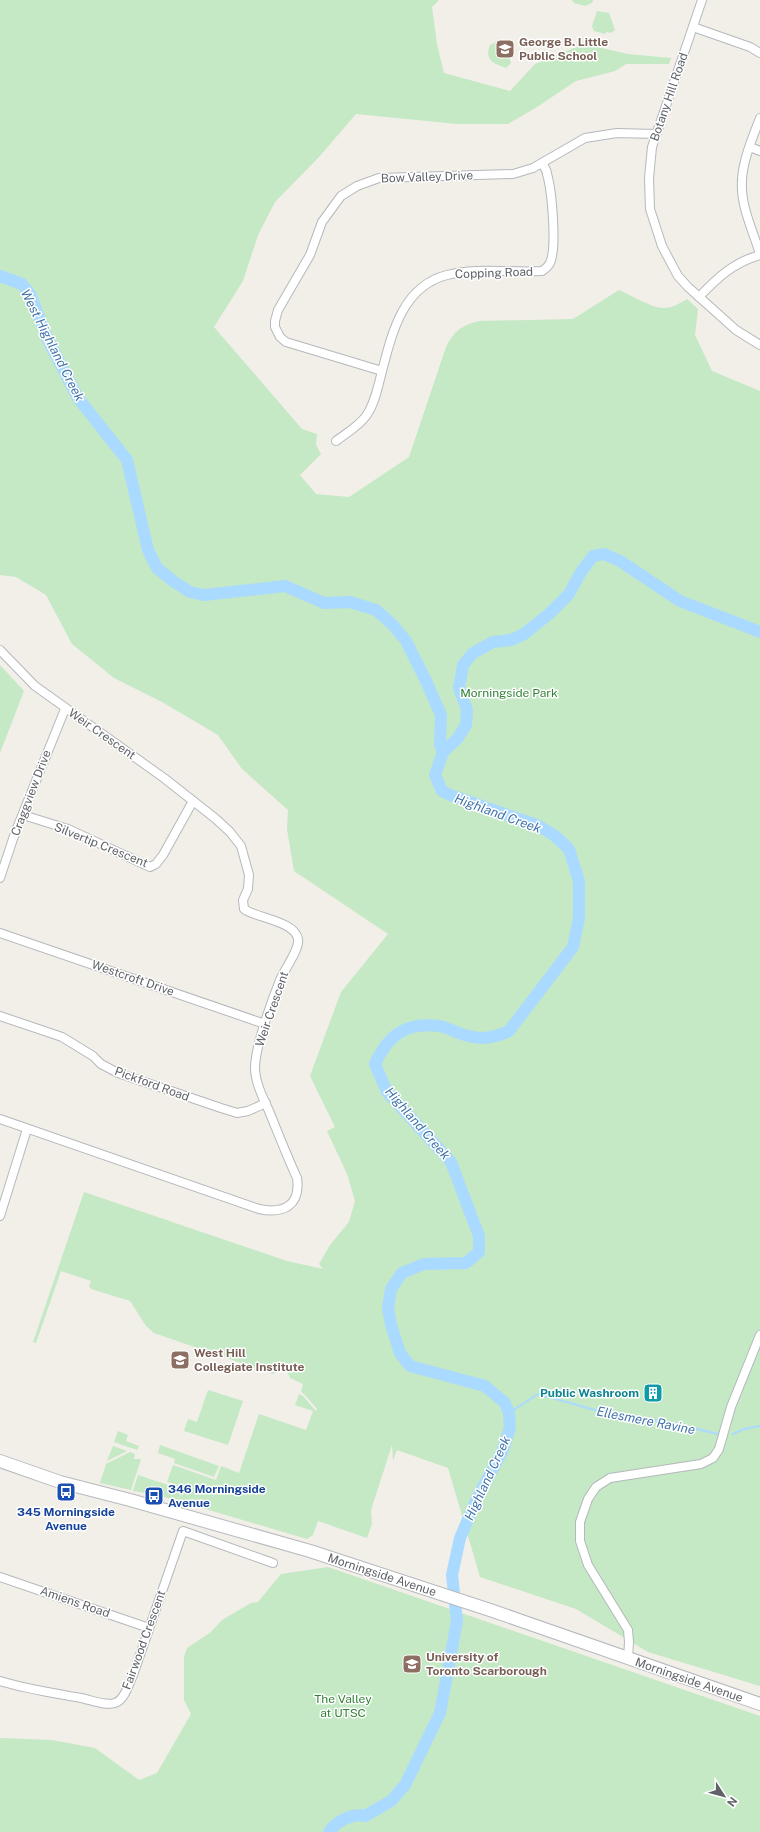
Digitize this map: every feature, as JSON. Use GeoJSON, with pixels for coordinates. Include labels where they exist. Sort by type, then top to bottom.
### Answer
{"type":"FeatureCollection","features":[{"type":"Feature","properties":{"kind":"main road","name":"Morningside Avenue"},"geometry":{"type":"LineString","coordinates":[[0,1461],[60,1482],[254,1534],[327,1557],[490,1610],[760,1704]]}},
{"type":"Feature","properties":{"kind":"street","name":"Botany Hill Road"},"geometry":{"type":"LineString","coordinates":[[702,0],[656,134],[651,153],[649,178],[650,208],[662,246],[675,271],[699,297],[736,330],[760,344]]}},
{"type":"Feature","properties":{"kind":"street"},"geometry":{"type":"LineString","coordinates":[[693,27],[750,47],[760,53]]}},
{"type":"Feature","properties":{"kind":"street"},"geometry":{"type":"LineString","coordinates":[[699,297],[737,263],[760,255],[742,191],[743,170],[760,118]]}},
{"type":"Feature","properties":{"kind":"street","name":"Bow Valley Drive"},"geometry":{"type":"LineString","coordinates":[[382,370],[286,342],[280,338],[275,327],[278,310],[310,255],[322,222],[335,202],[341,196],[357,186],[379,178],[513,174],[542,163],[585,138],[617,133],[656,134]]}},
{"type":"Feature","properties":{"kind":"street"},"geometry":{"type":"LineString","coordinates":[[750,147],[760,151]]}},
{"type":"Feature","properties":{"kind":"street","name":"Copping Road"},"geometry":{"type":"LineString","coordinates":[[336,442],[366,416],[375,397],[399,315],[410,297],[427,283],[438,278],[462,272],[542,271],[548,267],[551,261],[552,252],[553,210],[547,173],[542,163]]}},
{"type":"Feature","properties":{"kind":"street","name":"Weir Crescent"},"geometry":{"type":"LineString","coordinates":[[0,650],[36,686],[65,709],[164,778],[230,832],[241,846],[249,874],[248,889],[243,900],[244,909],[290,928],[298,940],[298,947],[280,980],[265,1024],[255,1068],[259,1086],[297,1178],[298,1188],[296,1198],[288,1207],[280,1210],[270,1211],[259,1209],[0,1120]]}},
{"type":"Feature","properties":{"kind":"street","name":"Craggview Drive"},"geometry":{"type":"LineString","coordinates":[[0,878],[65,709]]}},
{"type":"Feature","properties":{"kind":"street","name":"Silvertip Crescent"},"geometry":{"type":"LineString","coordinates":[[23,815],[68,829],[150,867],[156,864],[163,856],[193,801]]}},
{"type":"Feature","properties":{"kind":"street","name":"Westcroft Drive"},"geometry":{"type":"LineString","coordinates":[[0,933],[265,1024]]}},
{"type":"Feature","properties":{"kind":"street","name":"Pickford Road"},"geometry":{"type":"LineString","coordinates":[[0,1016],[62,1037],[93,1056],[101,1064],[118,1074],[236,1113],[248,1111],[266,1103]]}},
{"type":"Feature","properties":{"kind":"street"},"geometry":{"type":"LineString","coordinates":[[0,1216],[27,1129]]}},
{"type":"Feature","properties":{"kind":"street"},"geometry":{"type":"LineString","coordinates":[[628,1658],[628,1630],[588,1565],[580,1541],[579,1528],[583,1511],[596,1487],[610,1478],[701,1464],[713,1458],[721,1444],[731,1407],[760,1334]]}},
{"type":"Feature","properties":{"kind":"street","name":"Fairwood Crescent"},"geometry":{"type":"LineString","coordinates":[[0,1680],[45,1692],[115,1703],[126,1691],[133,1675],[183,1531],[273,1563]]}},
{"type":"Feature","properties":{"kind":"street","name":"Amiens Road"},"geometry":{"type":"LineString","coordinates":[[0,1577],[149,1628]]}},
{"type":"Feature","properties":{"kind":"green space","name":"Morningside Park"},"geometry":{"type":"Polygon","coordinates":[[[0,0],[439,0],[432,7],[437,44],[444,73],[510,91],[535,64],[584,44],[628,54],[671,58],[669,64],[626,64],[615,71],[576,81],[508,124],[457,124],[356,114],[319,157],[275,202],[258,235],[243,281],[214,327],[302,429],[317,434],[316,445],[321,454],[300,475],[316,494],[349,497],[409,457],[446,347],[452,336],[459,330],[479,321],[573,319],[619,290],[647,304],[664,308],[679,304],[687,299],[698,309],[695,335],[712,371],[760,391],[760,1686],[648,1652],[576,1609],[480,1577],[448,1468],[397,1450],[393,1461],[392,1445],[371,1510],[372,1524],[367,1538],[318,1521],[313,1535],[307,1539],[158,1495],[153,1492],[152,1494],[133,1491],[138,1475],[171,1486],[172,1483],[167,1482],[173,1465],[216,1480],[221,1466],[239,1473],[259,1414],[306,1430],[313,1411],[295,1405],[299,1394],[303,1396],[316,1411],[317,1409],[301,1392],[303,1384],[290,1378],[288,1373],[289,1366],[284,1364],[281,1370],[273,1374],[154,1333],[146,1326],[130,1301],[91,1289],[89,1286],[91,1281],[61,1271],[36,1343],[33,1342],[84,1192],[287,1261],[323,1269],[319,1264],[330,1245],[349,1222],[355,1201],[347,1174],[327,1131],[335,1127],[310,1076],[341,992],[388,934],[294,871],[287,829],[288,810],[242,769],[218,735],[162,702],[114,678],[72,644],[46,595],[16,577],[0,575],[0,0]]]}},
{"type":"Feature","properties":{"kind":"green space"},"geometry":{"type":"Polygon","coordinates":[[[572,0],[593,0],[592,3],[585,6],[574,3],[572,0]]]}},
{"type":"Feature","properties":{"kind":"green space"},"geometry":{"type":"Polygon","coordinates":[[[597,11],[609,13],[615,30],[611,33],[606,32],[605,34],[594,31],[592,26],[597,11]]]}},
{"type":"Feature","properties":{"kind":"green space"},"geometry":{"type":"Polygon","coordinates":[[[498,41],[506,42],[512,48],[509,57],[511,63],[506,68],[489,58],[488,50],[490,45],[498,41]]]}},
{"type":"Feature","properties":{"kind":"green space"},"geometry":{"type":"Polygon","coordinates":[[[0,665],[24,691],[0,753],[0,665]]]}},
{"type":"Feature","properties":{"kind":"green space"},"geometry":{"type":"Polygon","coordinates":[[[208,1390],[243,1401],[228,1445],[184,1431],[188,1419],[197,1422],[208,1390]]]}},
{"type":"Feature","properties":{"kind":"green space"},"geometry":{"type":"Polygon","coordinates":[[[118,1431],[128,1435],[126,1441],[139,1446],[137,1450],[114,1442],[118,1431]]]}},
{"type":"Feature","properties":{"kind":"green space"},"geometry":{"type":"Polygon","coordinates":[[[160,1445],[219,1466],[214,1477],[174,1463],[175,1459],[158,1453],[160,1445]]]}},
{"type":"Feature","properties":{"kind":"green space"},"geometry":{"type":"Polygon","coordinates":[[[113,1446],[127,1451],[107,1461],[113,1446]]]}},
{"type":"Feature","properties":{"kind":"green space"},"geometry":{"type":"Polygon","coordinates":[[[130,1452],[135,1454],[134,1459],[141,1459],[131,1490],[100,1483],[106,1464],[130,1452]]]}},
{"type":"Feature","properties":{"kind":"green space","name":"The Valley at UTSC"},"geometry":{"type":"Polygon","coordinates":[[[328,1567],[760,1716],[760,1832],[0,1832],[0,1738],[52,1740],[95,1748],[139,1780],[157,1773],[191,1714],[184,1700],[184,1657],[187,1648],[211,1632],[222,1620],[251,1603],[258,1602],[281,1574],[328,1567]]]}},
{"type":"Feature","properties":{"kind":"waterway","name":"West Highland Creek"},"geometry":{"type":"LineString","coordinates":[[0,276],[22,284],[30,294],[47,338],[78,398],[127,460],[148,550],[157,568],[190,592],[204,595],[285,586],[324,603],[350,602],[376,610],[393,625],[406,641],[426,681],[441,715],[440,745],[443,752]]}},
{"type":"Feature","properties":{"kind":"waterway","name":"Highland Creek"},"geometry":{"type":"LineString","coordinates":[[329,1832],[340,1821],[350,1817],[360,1815],[365,1816],[391,1801],[405,1785],[440,1713],[457,1621],[452,1575],[460,1538],[477,1498],[502,1452],[510,1428],[509,1413],[505,1403],[485,1386],[410,1366],[400,1353],[391,1325],[388,1308],[391,1289],[402,1273],[424,1264],[466,1263],[479,1252],[479,1236],[451,1162],[387,1092],[375,1064],[380,1054],[392,1038],[417,1026],[441,1026],[463,1035],[477,1038],[496,1036],[509,1031],[573,947],[579,918],[579,881],[569,849],[555,836],[539,826],[442,791],[435,775],[443,752],[457,739],[466,725],[467,710],[459,688],[463,665],[473,653],[493,642],[511,640],[524,634],[550,613],[569,594],[581,572],[593,556],[604,554],[620,561],[680,601],[760,632]]}},
{"type":"Feature","properties":{"kind":"waterway","name":"Ellesmere Ravine"},"geometry":{"type":"LineString","coordinates":[[509,1413],[538,1394],[609,1414],[668,1422],[718,1434]]}},
{"type":"Feature","properties":{"kind":"waterway","name":"Ellesmere Ravine"},"geometry":{"type":"LineString","coordinates":[[733,1434],[744,1429],[760,1426]]}},
{"type":"Feature","properties":{"kind":"place","name":"George B. Little Public School"},"geometry":{"type":"Point","coordinates":[505,49]}},
{"type":"Feature","properties":{"kind":"place","name":"West Hill Collegiate Institute"},"geometry":{"type":"Point","coordinates":[180,1360]}},
{"type":"Feature","properties":{"kind":"place","name":"Public Washroom"},"geometry":{"type":"Point","coordinates":[653,1393]}},
{"type":"Feature","properties":{"kind":"place","name":"345 Morningside Avenue"},"geometry":{"type":"Point","coordinates":[66,1492]}},
{"type":"Feature","properties":{"kind":"place","name":"346 Morningside Avenue"},"geometry":{"type":"Point","coordinates":[154,1496]}},
{"type":"Feature","properties":{"kind":"place","name":"University of Toronto Scarborough"},"geometry":{"type":"Point","coordinates":[412,1664]}}]}
